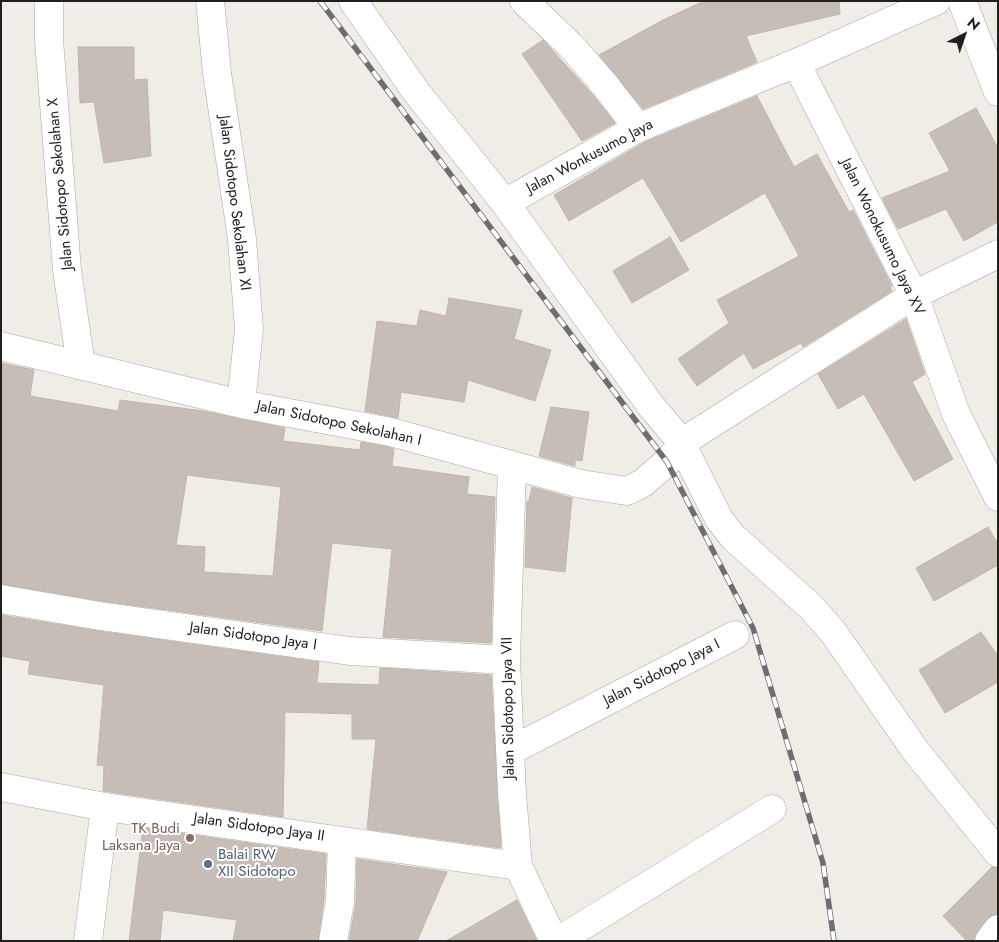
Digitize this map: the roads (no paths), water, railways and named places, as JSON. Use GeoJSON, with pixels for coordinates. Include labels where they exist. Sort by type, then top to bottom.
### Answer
{"type":"FeatureCollection","features":[{"type":"Feature","properties":{"kind":"street","name":"Jalan Sidotopo Sekolahan X"},"geometry":{"type":"LineString","coordinates":[[49,1],[49,40],[66,260],[81,366]]}},
{"type":"Feature","properties":{"kind":"street","name":"Jalan Sidotopo Sekolahan XI"},"geometry":{"type":"LineString","coordinates":[[210,1],[217,73],[243,248],[249,329],[242,404]]}},
{"type":"Feature","properties":{"kind":"street"},"geometry":{"type":"LineString","coordinates":[[524,1],[571,46],[605,85],[638,128]]}},
{"type":"Feature","properties":{"kind":"street","name":"Jalan Wonkusumo Jaya"},"geometry":{"type":"LineString","coordinates":[[505,203],[638,128],[796,63],[936,1]]}},
{"type":"Feature","properties":{"kind":"street"},"geometry":{"type":"LineString","coordinates":[[962,1],[998,92]]}},
{"type":"Feature","properties":{"kind":"street"},"geometry":{"type":"LineString","coordinates":[[359,4],[422,100],[505,203],[651,406],[674,453],[733,538],[810,607],[833,632],[915,750],[998,853]]}},
{"type":"Feature","properties":{"kind":"street","name":"Jalan Wonokusumo Jaya XV"},"geometry":{"type":"LineString","coordinates":[[796,63],[914,295],[956,414],[998,496]]}},
{"type":"Feature","properties":{"kind":"street","name":"Jalan Sidotopo Sekolahan I"},"geometry":{"type":"LineString","coordinates":[[1,346],[242,404],[391,432],[580,484],[626,491],[643,483],[674,453],[914,295],[998,254]]}},
{"type":"Feature","properties":{"kind":"street","name":"Jalan Sidotopo Jaya VII"},"geometry":{"type":"LineString","coordinates":[[512,466],[506,660],[518,866],[556,941]]}},
{"type":"Feature","properties":{"kind":"street","name":"Jalan Sidotopo Jaya I"},"geometry":{"type":"LineString","coordinates":[[1,599],[100,616],[350,651],[506,660]]}},
{"type":"Feature","properties":{"kind":"street","name":"Jalan Sidotopo Jaya I"},"geometry":{"type":"LineString","coordinates":[[510,751],[735,636]]}},
{"type":"Feature","properties":{"kind":"street","name":"Jalan Sidotopo Jaya II"},"geometry":{"type":"LineString","coordinates":[[1,787],[105,807],[518,866]]}},
{"type":"Feature","properties":{"kind":"street"},"geometry":{"type":"LineString","coordinates":[[88,941],[105,807]]}},
{"type":"Feature","properties":{"kind":"street"},"geometry":{"type":"LineString","coordinates":[[556,941],[772,809]]}},
{"type":"Feature","properties":{"kind":"street"},"geometry":{"type":"LineString","coordinates":[[333,941],[340,901],[342,840]]}},
{"type":"Feature","properties":{"kind":"street"},"geometry":{"type":"LineString","coordinates":[[989,941],[998,929]]}},
{"type":"Feature","properties":{"kind":"railway"},"geometry":{"type":"LineString","coordinates":[[320,1],[667,462],[753,628],[823,863],[834,941]]}},
{"type":"Feature","properties":{"kind":"place","name":"TK Budi Laksana Jaya"},"geometry":{"type":"Point","coordinates":[190,838]}},
{"type":"Feature","properties":{"kind":"place","name":"Balai RW XII Sidotopo"},"geometry":{"type":"Point","coordinates":[208,864]}}]}
